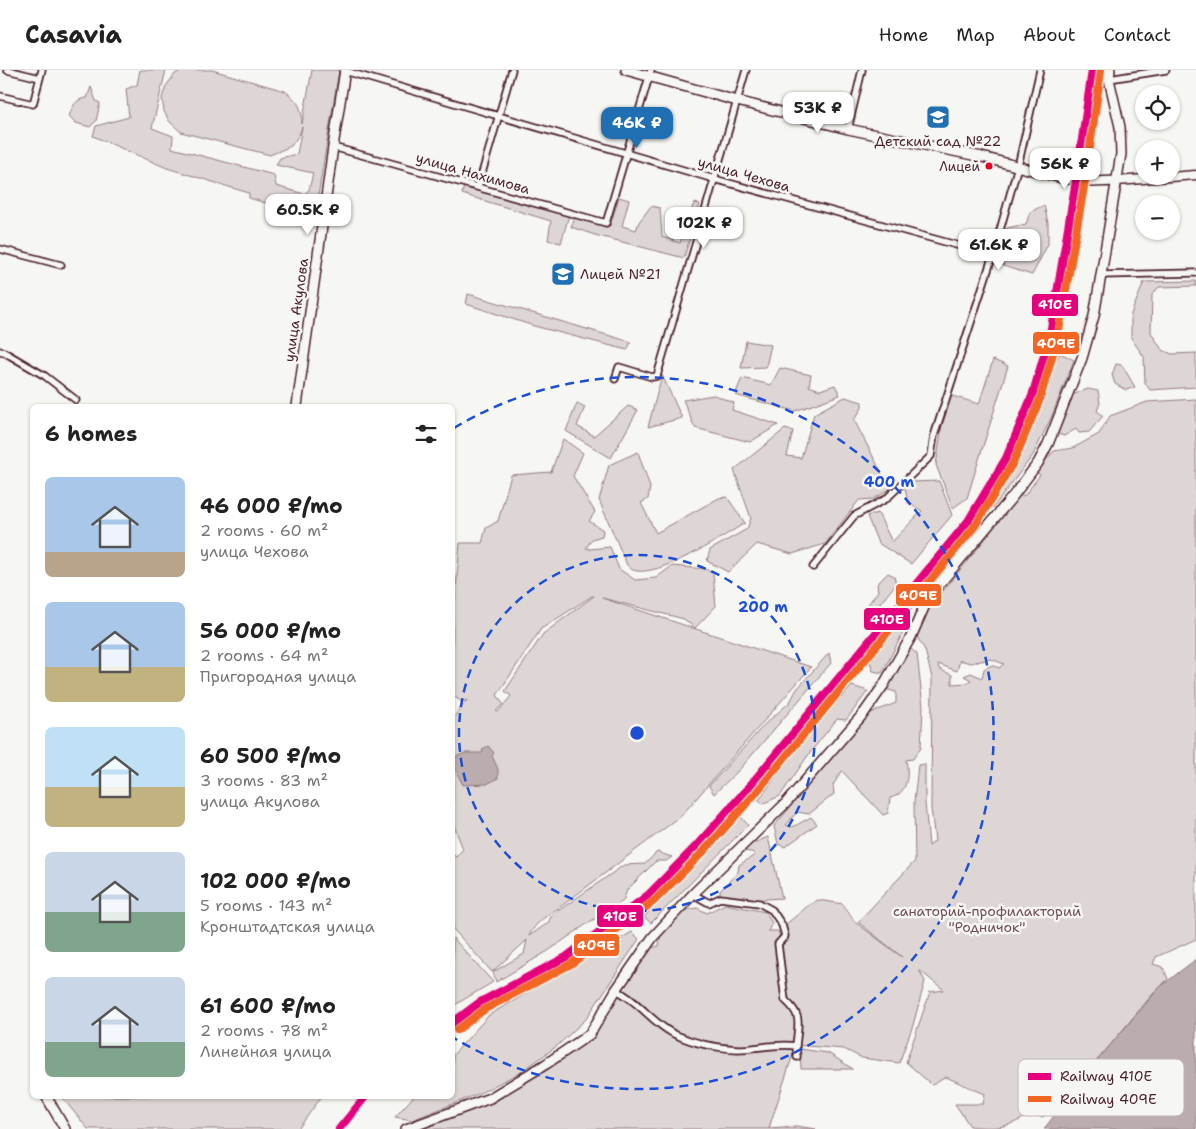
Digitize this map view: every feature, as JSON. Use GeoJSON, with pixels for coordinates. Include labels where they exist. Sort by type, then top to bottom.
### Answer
{"type":"FeatureCollection","features":[{"type":"Feature","properties":{"kind":"main road","name":"улица Акулова"},"geometry":{"type":"LineString","coordinates":[[297,404],[345,70]]}},
{"type":"Feature","properties":{"kind":"main road"},"geometry":{"type":"LineString","coordinates":[[626,70],[650,73],[737,101],[848,129],[1076,180],[1116,181]]}},
{"type":"Feature","properties":{"kind":"main road"},"geometry":{"type":"LineString","coordinates":[[406,1129],[490,1098],[546,1064],[590,1034],[616,990],[653,937],[693,894],[786,803],[864,713],[911,637],[925,604],[1038,463],[1051,437],[1082,358],[1094,316],[1121,142],[1120,127],[1109,74]]}},
{"type":"Feature","properties":{"kind":"main road"},"geometry":{"type":"LineString","coordinates":[[48,1099],[66,1129]]}},
{"type":"Feature","properties":{"kind":"street"},"geometry":{"type":"LineString","coordinates":[[7,70],[40,78]]}},
{"type":"Feature","properties":{"kind":"street"},"geometry":{"type":"LineString","coordinates":[[0,96],[32,104],[42,70]]}},
{"type":"Feature","properties":{"kind":"street","name":"улица Чехова"},"geometry":{"type":"LineString","coordinates":[[345,70],[625,153],[993,256]]}},
{"type":"Feature","properties":{"kind":"street"},"geometry":{"type":"LineString","coordinates":[[478,187],[512,70]]}},
{"type":"Feature","properties":{"kind":"street"},"geometry":{"type":"LineString","coordinates":[[615,379],[618,367],[652,377],[657,376],[746,70]]}},
{"type":"Feature","properties":{"kind":"street"},"geometry":{"type":"LineString","coordinates":[[848,129],[862,70]]}},
{"type":"Feature","properties":{"kind":"street"},"geometry":{"type":"LineString","coordinates":[[813,567],[854,516],[886,499],[931,456],[934,436],[993,256],[1018,166],[1040,70]]}},
{"type":"Feature","properties":{"kind":"street"},"geometry":{"type":"LineString","coordinates":[[1109,74],[1166,70]]}},
{"type":"Feature","properties":{"kind":"street"},"geometry":{"type":"LineString","coordinates":[[625,153],[650,73]]}},
{"type":"Feature","properties":{"kind":"street","name":"улица Нахимова"},"geometry":{"type":"LineString","coordinates":[[333,147],[606,223],[625,153]]}},
{"type":"Feature","properties":{"kind":"street"},"geometry":{"type":"LineString","coordinates":[[1116,181],[1196,175]]}},
{"type":"Feature","properties":{"kind":"street"},"geometry":{"type":"LineString","coordinates":[[0,249],[61,266]]}},
{"type":"Feature","properties":{"kind":"street"},"geometry":{"type":"LineString","coordinates":[[1101,275],[1196,273]]}},
{"type":"Feature","properties":{"kind":"street"},"geometry":{"type":"LineString","coordinates":[[0,351],[45,376],[76,400]]}},
{"type":"Feature","properties":{"kind":"street"},"geometry":{"type":"LineString","coordinates":[[693,894],[709,903],[720,898],[759,903],[772,910],[782,925],[785,936],[778,944],[785,1000],[796,1010],[798,1017],[797,1057]]}},
{"type":"Feature","properties":{"kind":"street"},"geometry":{"type":"LineString","coordinates":[[616,990],[625,994],[674,1033],[699,1042],[739,1049],[787,1044],[796,1046]]}},
{"type":"Feature","properties":{"kind":"green space"},"geometry":{"type":"Polygon","coordinates":[[[140,70],[166,70],[152,128],[173,136],[172,148],[274,175],[276,186],[304,194],[309,190],[313,173],[276,165],[280,158],[297,154],[302,127],[291,146],[270,155],[181,132],[169,121],[164,111],[162,98],[166,86],[175,74],[182,70],[212,70],[285,91],[299,105],[302,124],[312,70],[339,70],[318,196],[307,205],[274,199],[269,204],[249,198],[249,193],[167,168],[93,136],[96,126],[129,117],[126,89],[137,85],[140,70]]]}},
{"type":"Feature","properties":{"kind":"green space"},"geometry":{"type":"Polygon","coordinates":[[[91,87],[96,101],[100,103],[96,121],[90,127],[76,123],[69,116],[77,101],[87,98],[91,87]]]}},
{"type":"Feature","properties":{"kind":"green space"},"geometry":{"type":"Polygon","coordinates":[[[464,186],[569,215],[561,243],[548,240],[551,221],[462,194],[464,186]]]}},
{"type":"Feature","properties":{"kind":"green space"},"geometry":{"type":"Polygon","coordinates":[[[619,197],[629,200],[622,226],[636,230],[639,222],[651,206],[660,208],[662,237],[680,243],[694,203],[700,204],[684,258],[571,227],[575,217],[610,226],[619,197]]]}},
{"type":"Feature","properties":{"kind":"green space"},"geometry":{"type":"Polygon","coordinates":[[[1044,205],[1048,223],[1048,244],[1032,275],[1003,266],[1006,254],[999,250],[1007,228],[1026,224],[1030,212],[1044,205]]]}},
{"type":"Feature","properties":{"kind":"green space"},"geometry":{"type":"Polygon","coordinates":[[[1196,281],[1196,286],[1159,287],[1152,295],[1151,332],[1162,350],[1172,354],[1196,353],[1196,387],[1150,390],[1145,383],[1144,357],[1131,338],[1131,314],[1144,282],[1196,281]]]}},
{"type":"Feature","properties":{"kind":"green space"},"geometry":{"type":"Polygon","coordinates":[[[468,294],[631,342],[627,350],[534,326],[466,304],[468,294]]]}},
{"type":"Feature","properties":{"kind":"green space"},"geometry":{"type":"Polygon","coordinates":[[[746,341],[771,345],[766,367],[741,368],[746,341]]]}},
{"type":"Feature","properties":{"kind":"green space"},"geometry":{"type":"Polygon","coordinates":[[[1060,353],[1074,360],[1051,418],[1033,455],[993,508],[989,506],[1012,461],[1022,447],[1022,440],[1049,374],[1060,353]]]}},
{"type":"Feature","properties":{"kind":"green space"},"geometry":{"type":"Polygon","coordinates":[[[993,360],[1008,366],[967,498],[953,508],[936,465],[942,425],[952,396],[979,404],[993,360]]]}},
{"type":"Feature","properties":{"kind":"green space"},"geometry":{"type":"Polygon","coordinates":[[[1116,364],[1122,365],[1135,387],[1126,390],[1115,384],[1112,375],[1116,364]]]}},
{"type":"Feature","properties":{"kind":"green space"},"geometry":{"type":"Polygon","coordinates":[[[780,368],[811,375],[809,386],[820,390],[835,385],[840,395],[795,411],[735,395],[742,378],[771,385],[780,368]]]}},
{"type":"Feature","properties":{"kind":"green space"},"geometry":{"type":"Polygon","coordinates":[[[662,375],[682,418],[648,427],[662,375]]]}},
{"type":"Feature","properties":{"kind":"green space"},"geometry":{"type":"Polygon","coordinates":[[[1088,389],[1098,391],[1100,403],[1097,411],[1103,416],[1089,432],[1079,433],[1076,429],[1064,436],[1055,433],[1072,395],[1088,389]]]}},
{"type":"Feature","properties":{"kind":"green space"},"geometry":{"type":"Polygon","coordinates":[[[714,395],[734,403],[732,410],[778,425],[750,442],[695,428],[683,400],[714,395]]]}},
{"type":"Feature","properties":{"kind":"green space"},"geometry":{"type":"Polygon","coordinates":[[[845,397],[862,402],[862,408],[854,420],[890,489],[874,499],[859,500],[825,544],[792,554],[757,544],[728,572],[707,561],[710,550],[747,529],[751,518],[734,470],[785,429],[793,431],[787,456],[801,458],[814,414],[845,397]]]}},
{"type":"Feature","properties":{"kind":"green space","name":"санаторий-профилакторий \"Родничок\""},"geometry":{"type":"Polygon","coordinates":[[[1196,399],[1196,939],[1156,957],[1153,964],[1163,967],[1168,979],[1151,996],[1098,1059],[1018,1059],[1018,1116],[1027,1116],[1008,1125],[994,1127],[970,1126],[955,1104],[983,1104],[985,1094],[946,1077],[932,1085],[906,1062],[930,992],[944,990],[919,970],[925,981],[913,1025],[899,1063],[862,1058],[844,1049],[782,1044],[736,1048],[703,1042],[671,1031],[620,988],[647,949],[659,946],[660,937],[670,919],[681,912],[697,908],[707,913],[725,904],[766,912],[772,923],[768,931],[778,931],[783,944],[789,941],[784,926],[809,905],[818,900],[843,904],[855,922],[902,957],[858,922],[915,861],[914,802],[918,765],[925,764],[925,803],[929,846],[935,841],[931,808],[932,678],[925,650],[917,637],[924,614],[987,537],[1014,498],[1025,495],[1040,475],[1036,471],[1054,451],[1073,448],[1099,434],[1110,416],[1147,402],[1196,399]],[[991,659],[970,663],[960,660],[957,671],[938,664],[939,669],[952,675],[952,684],[967,683],[971,680],[964,676],[971,673],[982,678],[984,669],[992,665],[999,668],[1004,664],[991,659]]]}},
{"type":"Feature","properties":{"kind":"green space"},"geometry":{"type":"Polygon","coordinates":[[[577,403],[585,407],[577,426],[594,436],[628,406],[638,410],[611,458],[566,431],[577,403]]]}},
{"type":"Feature","properties":{"kind":"green space"},"geometry":{"type":"Polygon","coordinates":[[[563,439],[583,453],[573,476],[595,512],[589,521],[603,530],[602,536],[592,539],[586,548],[610,547],[619,569],[635,580],[656,578],[672,566],[706,569],[713,574],[716,606],[695,628],[684,619],[602,598],[811,667],[681,816],[542,919],[529,936],[548,923],[552,915],[624,865],[645,864],[657,852],[672,857],[666,861],[656,861],[627,890],[623,901],[548,951],[496,982],[493,972],[524,954],[527,940],[492,972],[455,931],[455,856],[463,849],[455,828],[455,715],[467,700],[462,702],[455,697],[455,600],[460,543],[482,543],[486,528],[498,521],[511,475],[551,472],[563,439]],[[594,596],[541,629],[497,695],[503,704],[496,711],[498,712],[511,696],[505,691],[543,634],[594,596]]]}},
{"type":"Feature","properties":{"kind":"green space"},"geometry":{"type":"Polygon","coordinates":[[[638,452],[650,487],[648,499],[641,503],[656,533],[719,498],[727,497],[745,523],[707,546],[673,563],[644,571],[632,570],[627,565],[599,500],[609,465],[638,452]]]}},
{"type":"Feature","properties":{"kind":"green space"},"geometry":{"type":"Polygon","coordinates":[[[939,481],[952,515],[911,564],[878,543],[867,516],[878,513],[892,542],[922,511],[908,503],[905,488],[911,482],[939,481]]]}},
{"type":"Feature","properties":{"kind":"green space"},"geometry":{"type":"Polygon","coordinates":[[[888,573],[894,576],[896,584],[872,613],[867,606],[878,591],[877,584],[888,573]]]}},
{"type":"Feature","properties":{"kind":"green space"},"geometry":{"type":"Polygon","coordinates":[[[899,626],[905,629],[882,673],[873,671],[870,662],[899,626]]]}},
{"type":"Feature","properties":{"kind":"green space"},"geometry":{"type":"Polygon","coordinates":[[[906,645],[917,654],[923,707],[921,747],[913,759],[906,760],[906,783],[901,792],[890,798],[888,813],[883,815],[842,771],[833,785],[834,794],[809,814],[797,812],[786,825],[793,827],[811,817],[817,824],[785,847],[778,844],[774,826],[789,809],[789,801],[861,717],[896,703],[896,692],[885,689],[906,645]]]}},
{"type":"Feature","properties":{"kind":"green space"},"geometry":{"type":"Polygon","coordinates":[[[829,653],[831,663],[740,769],[714,794],[709,786],[765,724],[790,702],[797,689],[829,653]]]}},
{"type":"Feature","properties":{"kind":"green space"},"geometry":{"type":"Polygon","coordinates":[[[852,686],[868,691],[846,720],[837,719],[809,754],[780,796],[762,804],[759,800],[802,740],[852,686]]]}},
{"type":"Feature","properties":{"kind":"green space"},"geometry":{"type":"Polygon","coordinates":[[[741,817],[748,825],[651,923],[644,917],[741,817]]]}},
{"type":"Feature","properties":{"kind":"green space"},"geometry":{"type":"Polygon","coordinates":[[[768,837],[782,898],[731,901],[721,899],[720,891],[738,872],[739,865],[755,855],[752,852],[741,851],[747,846],[768,837]]]}},
{"type":"Feature","properties":{"kind":"green space"},"geometry":{"type":"Polygon","coordinates":[[[632,932],[639,939],[586,1019],[557,1046],[521,1072],[478,1094],[412,1120],[395,1117],[411,1099],[455,1099],[455,1053],[489,1015],[632,932]]]}},
{"type":"Feature","properties":{"kind":"green space"},"geometry":{"type":"Polygon","coordinates":[[[455,940],[493,982],[455,1005],[455,940]]]}},
{"type":"Feature","properties":{"kind":"green space"},"geometry":{"type":"Polygon","coordinates":[[[616,992],[626,997],[654,1023],[711,1047],[786,1046],[794,1051],[769,1128],[796,1126],[816,1129],[418,1129],[486,1102],[557,1063],[561,1060],[560,1056],[572,1048],[576,1049],[594,1036],[596,1021],[616,992]]]}},
{"type":"Feature","properties":{"kind":"green space"},"geometry":{"type":"Polygon","coordinates":[[[800,1049],[828,1053],[853,1069],[801,1069],[800,1049]]]}},
{"type":"Feature","properties":{"kind":"green space"},"geometry":{"type":"Polygon","coordinates":[[[63,1099],[320,1099],[298,1129],[88,1129],[63,1099]]]}},
{"type":"Feature","properties":{"kind":"shaded area"},"geometry":{"type":"Polygon","coordinates":[[[488,746],[494,753],[492,756],[498,769],[498,778],[487,784],[463,785],[455,770],[455,757],[465,753],[482,753],[483,749],[488,746]]]}},
{"type":"Feature","properties":{"kind":"shaded area"},"geometry":{"type":"Polygon","coordinates":[[[1196,959],[1196,1129],[1044,1129],[1054,1116],[1184,1116],[1184,1059],[1098,1059],[1160,987],[1196,959]]]}},
{"type":"Feature","properties":{"kind":"rail line","name":"410E"},"geometry":{"type":"LineString","coordinates":[[455,1021],[480,1002],[566,957],[648,895],[697,845],[747,789],[968,521],[1006,458],[1032,396],[1050,334],[1092,70]]}},
{"type":"Feature","properties":{"kind":"rail line","name":"409E"},"geometry":{"type":"LineString","coordinates":[[457,1030],[485,1009],[571,964],[654,901],[704,851],[754,795],[975,526],[1014,461],[1040,399],[1058,336],[1085,181],[1101,71]]}},
{"type":"Feature","properties":{"kind":"rail line","name":"410E"},"geometry":{"type":"LineString","coordinates":[[339,1129],[364,1099]]}},
{"type":"Feature","properties":{"kind":"place","name":"Детский сад №22"},"geometry":{"type":"Point","coordinates":[938,117]}},
{"type":"Feature","properties":{"kind":"place","name":"Лицей"},"geometry":{"type":"Point","coordinates":[989,166]}},
{"type":"Feature","properties":{"kind":"place","name":"Лицей №21"},"geometry":{"type":"Point","coordinates":[563,274]}}]}
